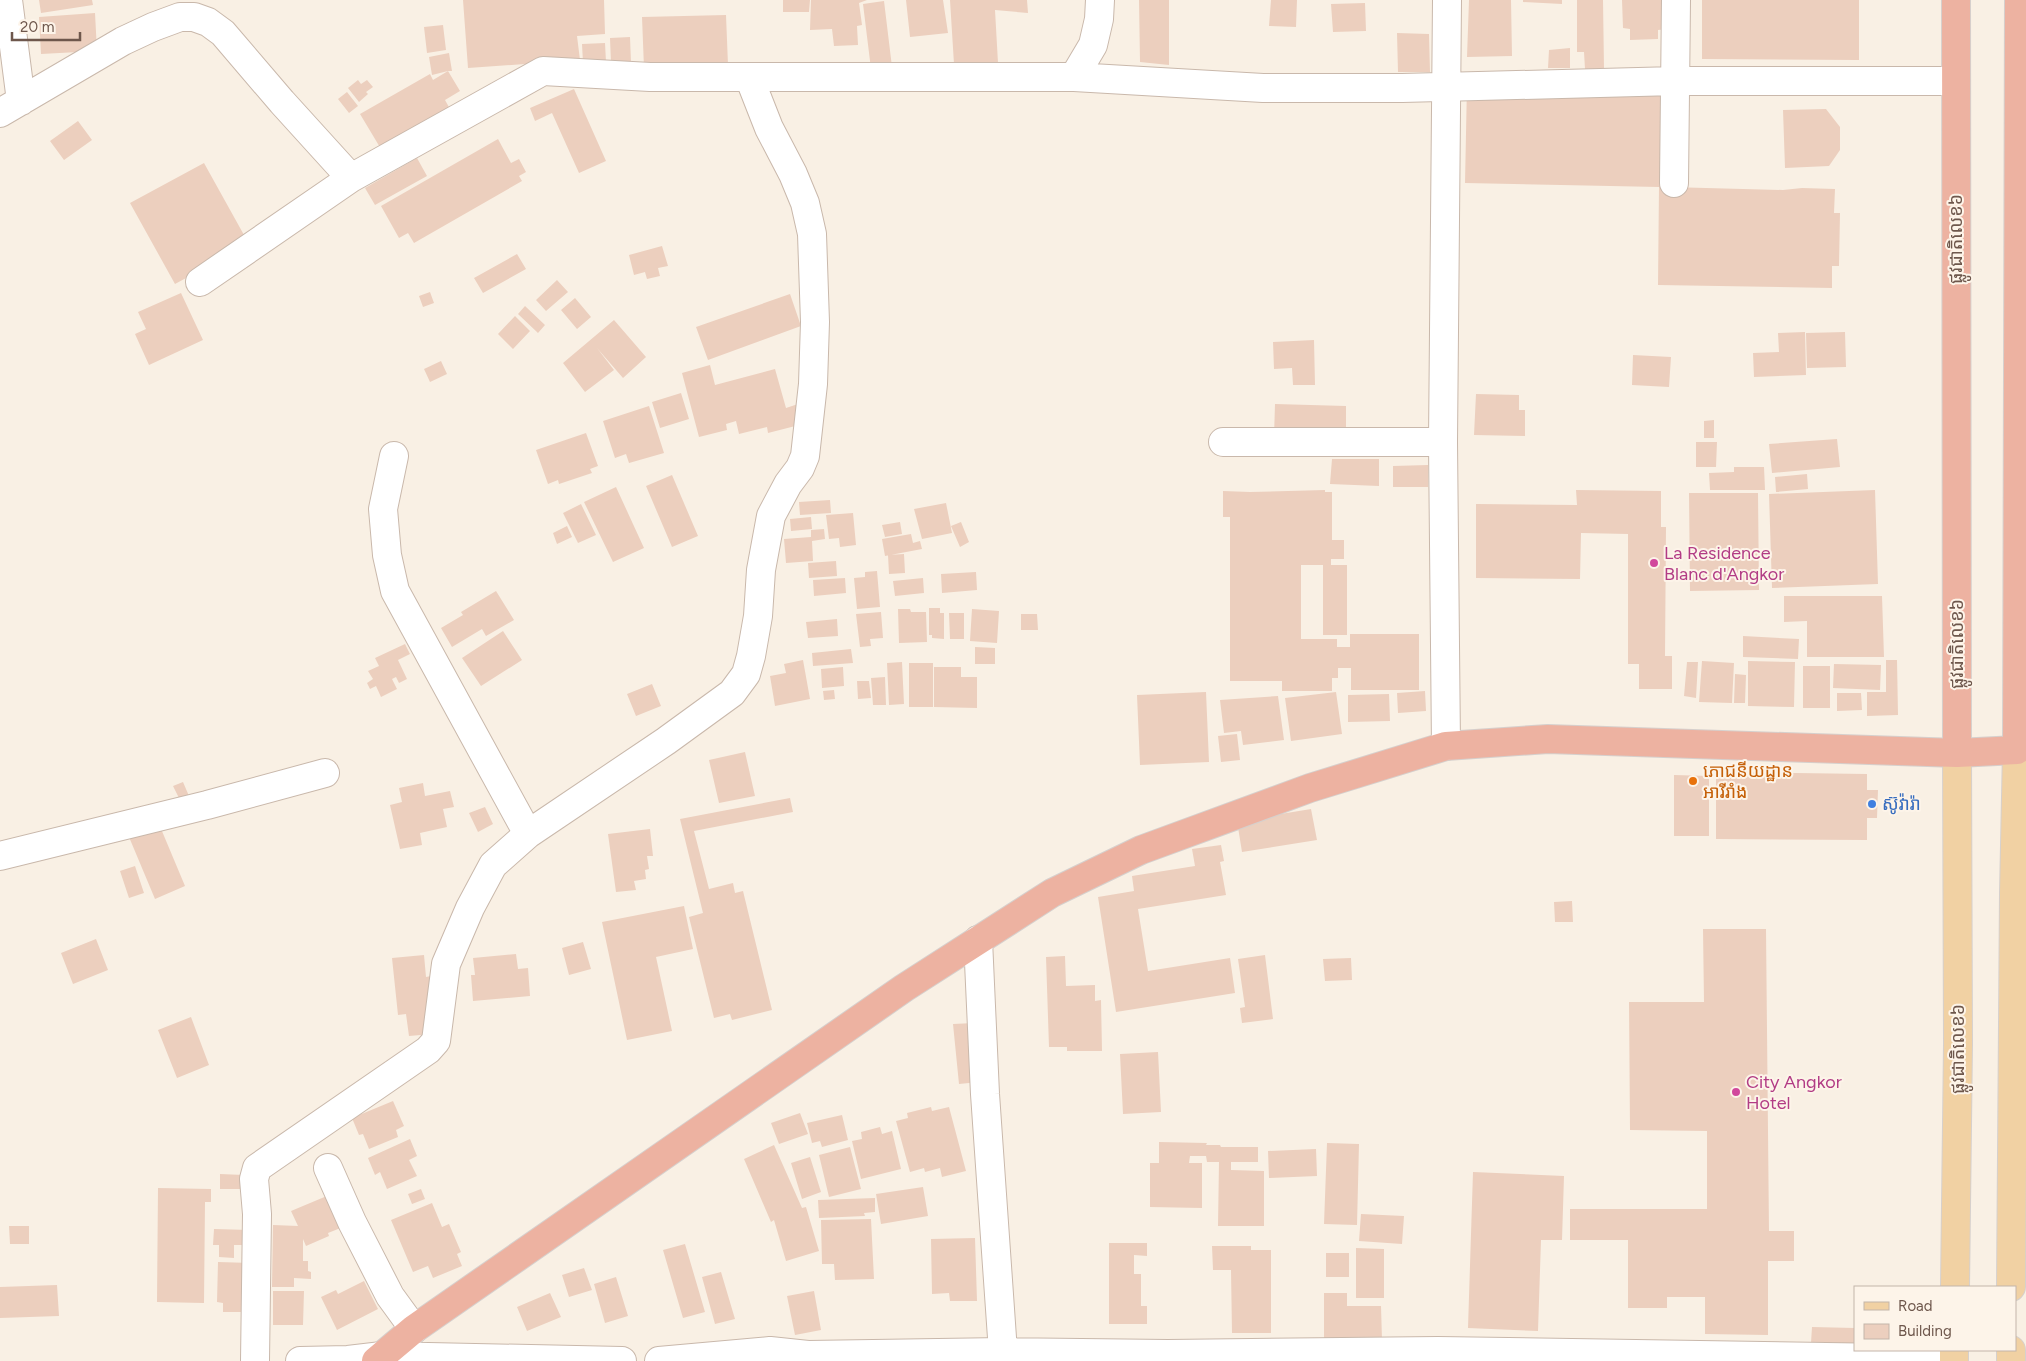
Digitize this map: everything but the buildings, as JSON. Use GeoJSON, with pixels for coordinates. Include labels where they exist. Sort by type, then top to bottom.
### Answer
{"type":"FeatureCollection","features":[{"type":"Feature","properties":{"kind":"highway","name":"ផ្លូវជាតិលេខ៦"},"geometry":{"type":"LineString","coordinates":[[1956,0],[1957,753]]}},
{"type":"Feature","properties":{"kind":"highway"},"geometry":{"type":"LineString","coordinates":[[379,1358],[414,1329],[904,988],[1052,893],[1141,850],[1310,788],[1446,746],[1548,739],[1957,753],[2022,750],[2022,91],[2019,0]]}},
{"type":"Feature","properties":{"kind":"main road"},"geometry":{"type":"LineString","coordinates":[[2011,1286],[2014,893],[2022,750]]}},
{"type":"Feature","properties":{"kind":"main road","name":"ផ្លូវជាតិលេខ៦"},"geometry":{"type":"LineString","coordinates":[[1955,1286],[1958,1053],[1957,753]]}},
{"type":"Feature","properties":{"kind":"street"},"geometry":{"type":"LineString","coordinates":[[8,0],[11,107],[123,41],[180,17],[194,17],[208,22],[223,32],[282,102],[351,178]]}},
{"type":"Feature","properties":{"kind":"street"},"geometry":{"type":"LineString","coordinates":[[1074,76],[1093,44],[1099,19],[1100,0]]}},
{"type":"Feature","properties":{"kind":"street"},"geometry":{"type":"LineString","coordinates":[[1446,746],[1443,442],[1447,0]]}},
{"type":"Feature","properties":{"kind":"street"},"geometry":{"type":"LineString","coordinates":[[1674,183],[1676,0]]}},
{"type":"Feature","properties":{"kind":"street"},"geometry":{"type":"LineString","coordinates":[[200,282],[351,178],[544,71],[650,77],[1074,76],[1263,88],[1446,86],[1676,80],[1956,81]]}},
{"type":"Feature","properties":{"kind":"street"},"geometry":{"type":"LineString","coordinates":[[255,1361],[256,1214],[254,1179],[257,1168],[428,1050],[436,1041],[446,964],[470,908],[493,865],[528,834],[666,741],[732,693],[746,674],[758,616],[761,570],[771,516],[788,484],[800,468],[805,456],[813,384],[815,322],[812,234],[805,203],[793,174],[769,128],[749,77]]}},
{"type":"Feature","properties":{"kind":"street"},"geometry":{"type":"LineString","coordinates":[[1223,442],[1443,442]]}},
{"type":"Feature","properties":{"kind":"street"},"geometry":{"type":"LineString","coordinates":[[394,456],[386,487],[383,509],[387,555],[395,591],[528,834]]}},
{"type":"Feature","properties":{"kind":"street"},"geometry":{"type":"LineString","coordinates":[[0,856],[207,805],[325,773]]}},
{"type":"Feature","properties":{"kind":"street"},"geometry":{"type":"LineString","coordinates":[[978,940],[985,1094],[1003,1352]]}},
{"type":"Feature","properties":{"kind":"street"},"geometry":{"type":"LineString","coordinates":[[328,1168],[352,1222],[390,1296],[414,1329]]}},
{"type":"Feature","properties":{"kind":"street"},"geometry":{"type":"LineString","coordinates":[[659,1361],[770,1351],[808,1358],[1003,1352],[1209,1357],[1954,1357]]}},
{"type":"Feature","properties":{"kind":"street"},"geometry":{"type":"LineString","coordinates":[[300,1361],[379,1358],[622,1361]]}},
{"type":"Feature","properties":{"kind":"place","name":"La Residence Blanc d'Angkor"},"geometry":{"type":"Point","coordinates":[1654,563]}},
{"type":"Feature","properties":{"kind":"place","name":"ភោជនីយដ្ឋាន អារីរាំង"},"geometry":{"type":"Point","coordinates":[1693,781]}},
{"type":"Feature","properties":{"kind":"place","name":"ស៊ូវ៉ារ៉ា"},"geometry":{"type":"Point","coordinates":[1872,804]}},
{"type":"Feature","properties":{"kind":"place","name":"City Angkor Hotel"},"geometry":{"type":"Point","coordinates":[1736,1092]}}]}
